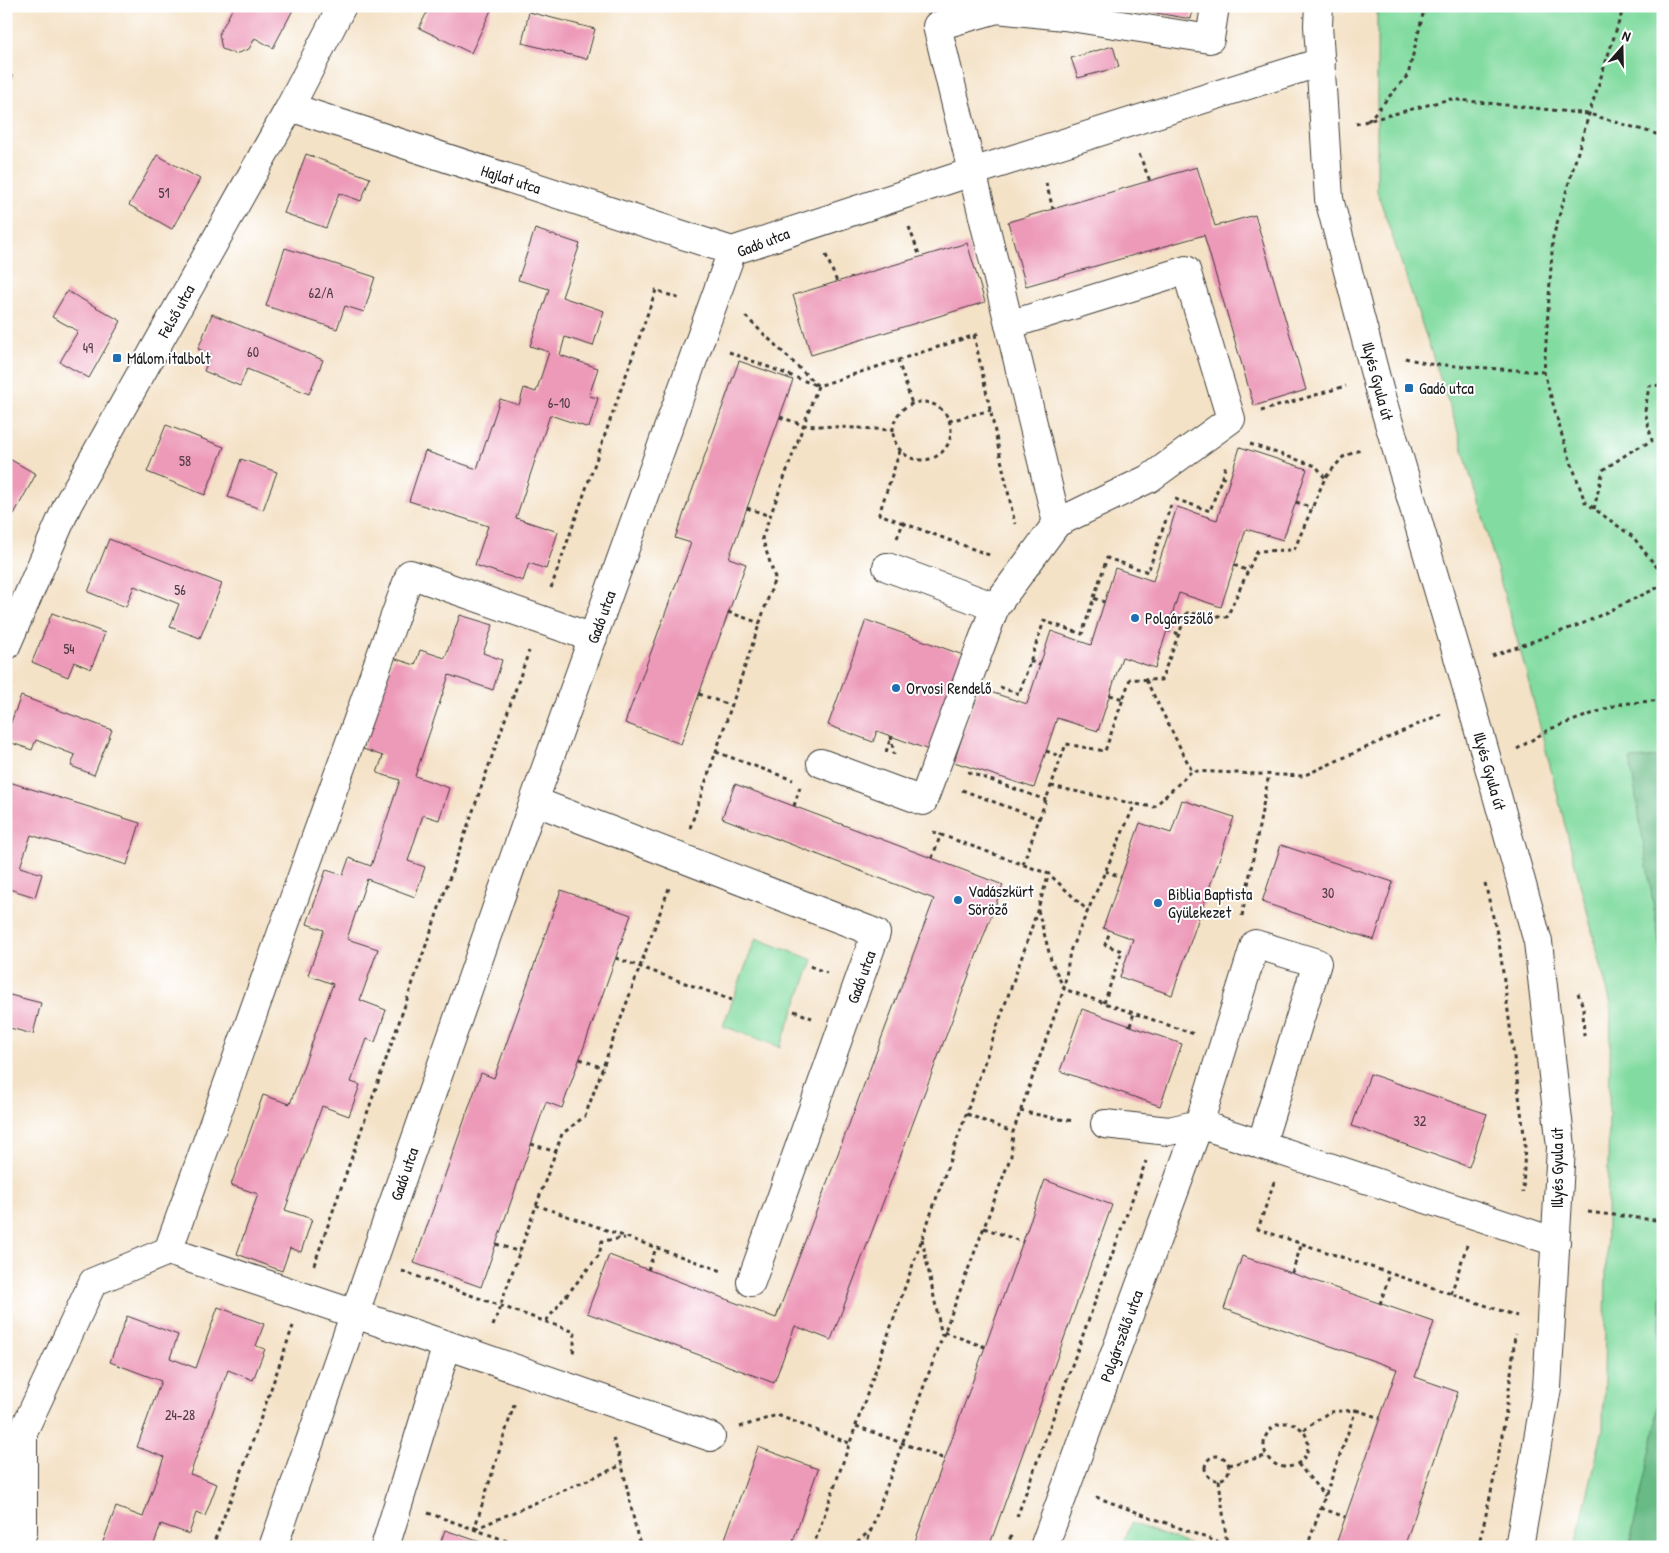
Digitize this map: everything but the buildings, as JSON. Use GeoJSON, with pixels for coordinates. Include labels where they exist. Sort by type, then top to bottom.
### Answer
{"type":"FeatureCollection","features":[{"type":"Feature","properties":{"kind":"street","name":"Felső utca"},"geometry":{"type":"LineString","coordinates":[[6,646],[68,504],[290,107],[342,6]]}},
{"type":"Feature","properties":{"kind":"street"},"geometry":{"type":"LineString","coordinates":[[1057,523],[937,26],[997,9],[1065,11],[1210,39],[1215,6]]}},
{"type":"Feature","properties":{"kind":"street","name":"Illyés Gyula út"},"geometry":{"type":"LineString","coordinates":[[1319,6],[1318,26],[1329,199],[1393,438],[1461,667],[1538,942],[1561,1148],[1547,1388],[1519,1547]]}},
{"type":"Feature","properties":{"kind":"street","name":"Gadó utca"},"geometry":{"type":"LineString","coordinates":[[273,1547],[534,802],[732,251],[972,172],[1320,62]]}},
{"type":"Feature","properties":{"kind":"street","name":"Hajlat utca"},"geometry":{"type":"LineString","coordinates":[[290,107],[732,251]]}},
{"type":"Feature","properties":{"kind":"street"},"geometry":{"type":"LineString","coordinates":[[821,763],[923,801],[995,607],[1057,523],[1150,478],[1231,419],[1186,270],[1009,325]]}},
{"type":"Feature","properties":{"kind":"street"},"geometry":{"type":"LineString","coordinates":[[887,566],[995,607]]}},
{"type":"Feature","properties":{"kind":"street"},"geometry":{"type":"LineString","coordinates":[[168,1251],[410,574],[593,638]]}},
{"type":"Feature","properties":{"kind":"street","name":"Gadó utca"},"geometry":{"type":"LineString","coordinates":[[534,802],[876,933],[751,1282]]}},
{"type":"Feature","properties":{"kind":"street"},"geometry":{"type":"LineString","coordinates":[[1255,944],[1317,963],[1273,1149]]}},
{"type":"Feature","properties":{"kind":"street","name":"Polgárszőlő utca"},"geometry":{"type":"LineString","coordinates":[[1044,1547],[1199,1124],[1255,944]]}},
{"type":"Feature","properties":{"kind":"street"},"geometry":{"type":"LineString","coordinates":[[1105,1124],[1169,1131],[1199,1124],[1556,1242]]}},
{"type":"Feature","properties":{"kind":"street"},"geometry":{"type":"LineString","coordinates":[[18,1547],[23,1532],[23,1432],[94,1282],[168,1251],[711,1437]]}},
{"type":"Feature","properties":{"kind":"street"},"geometry":{"type":"LineString","coordinates":[[385,1547],[447,1346]]}},
{"type":"Feature","properties":{"kind":"path"},"geometry":{"type":"LineString","coordinates":[[1367,121],[1408,75],[1425,6]]}},
{"type":"Feature","properties":{"kind":"path"},"geometry":{"type":"LineString","coordinates":[[1624,6],[1589,114],[1553,237],[1544,372],[1563,439],[1585,502],[1633,537],[1663,575]]}},
{"type":"Feature","properties":{"kind":"path"},"geometry":{"type":"LineString","coordinates":[[1325,133],[1450,99],[1589,114],[1663,136]]}},
{"type":"Feature","properties":{"kind":"path"},"geometry":{"type":"LineString","coordinates":[[1137,149],[1150,181]]}},
{"type":"Feature","properties":{"kind":"path"},"geometry":{"type":"LineString","coordinates":[[1045,180],[1053,209]]}},
{"type":"Feature","properties":{"kind":"path"},"geometry":{"type":"LineString","coordinates":[[917,222],[908,226],[920,257]]}},
{"type":"Feature","properties":{"kind":"path"},"geometry":{"type":"LineString","coordinates":[[817,257],[826,254],[836,282]]}},
{"type":"Feature","properties":{"kind":"path"},"geometry":{"type":"LineString","coordinates":[[212,1547],[245,1463],[656,290],[715,300],[818,386]]}},
{"type":"Feature","properties":{"kind":"path"},"geometry":{"type":"LineString","coordinates":[[700,341],[818,386],[1009,325]]}},
{"type":"Feature","properties":{"kind":"path"},"geometry":{"type":"LineString","coordinates":[[974,335],[1024,567]]}},
{"type":"Feature","properties":{"kind":"path"},"geometry":{"type":"LineString","coordinates":[[1369,350],[1429,364],[1544,372]]}},
{"type":"Feature","properties":{"kind":"path"},"geometry":{"type":"LineString","coordinates":[[898,360],[912,404]]}},
{"type":"Feature","properties":{"kind":"path"},"geometry":{"type":"LineString","coordinates":[[1291,403],[1351,384]]}},
{"type":"Feature","properties":{"kind":"path"},"geometry":{"type":"LineString","coordinates":[[1594,509],[1603,470],[1633,450],[1652,441],[1645,411],[1649,386],[1663,385]]}},
{"type":"Feature","properties":{"kind":"path"},"geometry":{"type":"LineString","coordinates":[[482,1357],[562,1134],[584,1116],[680,857],[775,578],[762,538],[818,386]]}},
{"type":"Feature","properties":{"kind":"path"},"geometry":{"type":"LineString","coordinates":[[923,402],[934,405],[943,411],[949,421],[951,432],[948,444],[941,453],[931,458],[920,460],[909,458],[900,451],[894,441],[892,430],[895,419],[902,410],[912,404],[923,402]]}},
{"type":"Feature","properties":{"kind":"path"},"geometry":{"type":"LineString","coordinates":[[949,421],[991,410]]}},
{"type":"Feature","properties":{"kind":"path"},"geometry":{"type":"LineString","coordinates":[[780,417],[803,425],[892,430]]}},
{"type":"Feature","properties":{"kind":"path"},"geometry":{"type":"LineString","coordinates":[[1244,442],[1316,466],[1324,478]]}},
{"type":"Feature","properties":{"kind":"path"},"geometry":{"type":"LineString","coordinates":[[900,451],[879,514],[1024,567]]}},
{"type":"Feature","properties":{"kind":"path"},"geometry":{"type":"LineString","coordinates":[[1023,864],[1066,744],[1104,751],[1130,679],[1161,680],[1187,613],[1226,617],[1257,551],[1294,550],[1324,478],[1343,456]]}},
{"type":"Feature","properties":{"kind":"path"},"geometry":{"type":"LineString","coordinates":[[993,684],[1019,694],[1044,621],[1082,634],[1107,558],[1148,572],[1173,499],[1210,511],[1227,462]]}},
{"type":"Feature","properties":{"kind":"path"},"geometry":{"type":"LineString","coordinates":[[1221,477],[1229,480]]}},
{"type":"Feature","properties":{"kind":"path"},"geometry":{"type":"LineString","coordinates":[[1296,502],[1312,508]]}},
{"type":"Feature","properties":{"kind":"path"},"geometry":{"type":"LineString","coordinates":[[748,508],[770,516]]}},
{"type":"Feature","properties":{"kind":"path"},"geometry":{"type":"LineString","coordinates":[[887,566],[902,523]]}},
{"type":"Feature","properties":{"kind":"path"},"geometry":{"type":"LineString","coordinates":[[1159,538],[1166,540]]}},
{"type":"Feature","properties":{"kind":"path"},"geometry":{"type":"LineString","coordinates":[[1234,565],[1248,570]]}},
{"type":"Feature","properties":{"kind":"path"},"geometry":{"type":"LineString","coordinates":[[1461,667],[1584,623],[1663,585]]}},
{"type":"Feature","properties":{"kind":"path"},"geometry":{"type":"LineString","coordinates":[[1094,598],[1104,602]]}},
{"type":"Feature","properties":{"kind":"path"},"geometry":{"type":"LineString","coordinates":[[728,612],[760,623]]}},
{"type":"Feature","properties":{"kind":"path"},"geometry":{"type":"LineString","coordinates":[[1167,630],[1179,634]]}},
{"type":"Feature","properties":{"kind":"path"},"geometry":{"type":"LineString","coordinates":[[1030,661],[1040,665]]}},
{"type":"Feature","properties":{"kind":"path"},"geometry":{"type":"LineString","coordinates":[[1146,679],[1192,771]]}},
{"type":"Feature","properties":{"kind":"path"},"geometry":{"type":"LineString","coordinates":[[699,694],[732,706]]}},
{"type":"Feature","properties":{"kind":"path"},"geometry":{"type":"LineString","coordinates":[[1110,695],[1123,699]]}},
{"type":"Feature","properties":{"kind":"path"},"geometry":{"type":"LineString","coordinates":[[1517,749],[1550,729],[1619,704],[1663,700]]}},
{"type":"Feature","properties":{"kind":"path"},"geometry":{"type":"LineString","coordinates":[[1051,786],[1154,807],[1192,771],[1303,776],[1470,702]]}},
{"type":"Feature","properties":{"kind":"path"},"geometry":{"type":"LineString","coordinates":[[1046,752],[1062,757]]}},
{"type":"Feature","properties":{"kind":"path"},"geometry":{"type":"LineString","coordinates":[[964,771],[1046,800]]}},
{"type":"Feature","properties":{"kind":"path"},"geometry":{"type":"LineString","coordinates":[[1255,944],[1241,923],[1269,774]]}},
{"type":"Feature","properties":{"kind":"path"},"geometry":{"type":"LineString","coordinates":[[932,779],[1040,819]]}},
{"type":"Feature","properties":{"kind":"path"},"geometry":{"type":"LineString","coordinates":[[794,806],[801,783]]}},
{"type":"Feature","properties":{"kind":"path"},"geometry":{"type":"LineString","coordinates":[[865,1547],[1011,1156],[1013,1132],[1064,989],[1070,951],[1136,804]]}},
{"type":"Feature","properties":{"kind":"path"},"geometry":{"type":"LineString","coordinates":[[932,858],[940,834]]}},
{"type":"Feature","properties":{"kind":"path"},"geometry":{"type":"LineString","coordinates":[[1105,871],[1121,877]]}},
{"type":"Feature","properties":{"kind":"path"},"geometry":{"type":"LineString","coordinates":[[813,1547],[1038,910],[1049,874],[1088,911]]}},
{"type":"Feature","properties":{"kind":"path"},"geometry":{"type":"LineString","coordinates":[[1483,875],[1499,942],[1525,1142],[1522,1230]]}},
{"type":"Feature","properties":{"kind":"path"},"geometry":{"type":"LineString","coordinates":[[1038,910],[1051,960],[1064,989],[1196,1034]]}},
{"type":"Feature","properties":{"kind":"path"},"geometry":{"type":"LineString","coordinates":[[1104,1003],[1122,951],[1105,945],[1110,931]]}},
{"type":"Feature","properties":{"kind":"path"},"geometry":{"type":"LineString","coordinates":[[616,958],[732,1000]]}},
{"type":"Feature","properties":{"kind":"path"},"geometry":{"type":"LineString","coordinates":[[1130,1026],[1134,1013]]}},
{"type":"Feature","properties":{"kind":"path"},"geometry":{"type":"LineString","coordinates":[[580,1059],[603,1068]]}},
{"type":"Feature","properties":{"kind":"path"},"geometry":{"type":"LineString","coordinates":[[1020,1110],[1059,1119]]}},
{"type":"Feature","properties":{"kind":"path"},"geometry":{"type":"LineString","coordinates":[[966,1114],[1013,1132]]}},
{"type":"Feature","properties":{"kind":"path"},"geometry":{"type":"LineString","coordinates":[[1017,1519],[1157,1130]]}},
{"type":"Feature","properties":{"kind":"path"},"geometry":{"type":"LineString","coordinates":[[531,1144],[556,1152]]}},
{"type":"Feature","properties":{"kind":"path"},"geometry":{"type":"LineString","coordinates":[[1273,1149],[1258,1229],[1517,1316]]}},
{"type":"Feature","properties":{"kind":"path"},"geometry":{"type":"LineString","coordinates":[[536,1205],[751,1282]]}},
{"type":"Feature","properties":{"kind":"path"},"geometry":{"type":"LineString","coordinates":[[1583,1211],[1663,1221]]}},
{"type":"Feature","properties":{"kind":"path"},"geometry":{"type":"LineString","coordinates":[[1451,1294],[1477,1216]]}},
{"type":"Feature","properties":{"kind":"path"},"geometry":{"type":"LineString","coordinates":[[984,1228],[1023,1242]]}},
{"type":"Feature","properties":{"kind":"path"},"geometry":{"type":"LineString","coordinates":[[546,1321],[599,1255],[602,1241],[627,1237]]}},
{"type":"Feature","properties":{"kind":"path"},"geometry":{"type":"LineString","coordinates":[[922,1238],[942,1338]]}},
{"type":"Feature","properties":{"kind":"path"},"geometry":{"type":"LineString","coordinates":[[1292,1273],[1302,1243]]}},
{"type":"Feature","properties":{"kind":"path"},"geometry":{"type":"LineString","coordinates":[[496,1244],[520,1252]]}},
{"type":"Feature","properties":{"kind":"path"},"geometry":{"type":"LineString","coordinates":[[648,1270],[656,1248]]}},
{"type":"Feature","properties":{"kind":"path"},"geometry":{"type":"LineString","coordinates":[[373,1261],[575,1332],[570,1388]]}},
{"type":"Feature","properties":{"kind":"path"},"geometry":{"type":"LineString","coordinates":[[1380,1304],[1390,1274]]}},
{"type":"Feature","properties":{"kind":"path"},"geometry":{"type":"LineString","coordinates":[[1478,1547],[1490,1500],[1511,1378],[1517,1307]]}},
{"type":"Feature","properties":{"kind":"path"},"geometry":{"type":"LineString","coordinates":[[944,1332],[985,1347]]}},
{"type":"Feature","properties":{"kind":"path"},"geometry":{"type":"LineString","coordinates":[[474,1530],[524,1372]]}},
{"type":"Feature","properties":{"kind":"path"},"geometry":{"type":"LineString","coordinates":[[598,1398],[622,1465],[638,1539],[644,1547]]}},
{"type":"Feature","properties":{"kind":"path"},"geometry":{"type":"LineString","coordinates":[[1304,1430],[1329,1412],[1356,1410],[1380,1418]]}},
{"type":"Feature","properties":{"kind":"path"},"geometry":{"type":"LineString","coordinates":[[1307,1547],[1356,1410]]}},
{"type":"Feature","properties":{"kind":"path"},"geometry":{"type":"LineString","coordinates":[[711,1437],[777,1415],[850,1443]]}},
{"type":"Feature","properties":{"kind":"path"},"geometry":{"type":"LineString","coordinates":[[1290,1423],[1304,1430],[1308,1437],[1308,1452],[1304,1460],[1298,1464],[1283,1468],[1276,1465],[1266,1456],[1264,1442],[1266,1435],[1276,1425],[1290,1423]]}},
{"type":"Feature","properties":{"kind":"path"},"geometry":{"type":"LineString","coordinates":[[856,1426],[944,1459]]}},
{"type":"Feature","properties":{"kind":"path"},"geometry":{"type":"LineString","coordinates":[[1213,1456],[1221,1456],[1227,1461],[1228,1473],[1219,1480],[1207,1476],[1204,1468],[1206,1460],[1213,1456]]}},
{"type":"Feature","properties":{"kind":"path"},"geometry":{"type":"LineString","coordinates":[[1228,1465],[1266,1456]]}},
{"type":"Feature","properties":{"kind":"path"},"geometry":{"type":"LineString","coordinates":[[1298,1464],[1325,1496]]}},
{"type":"Feature","properties":{"kind":"path"},"geometry":{"type":"LineString","coordinates":[[474,1530],[622,1465]]}},
{"type":"Feature","properties":{"kind":"path"},"geometry":{"type":"LineString","coordinates":[[1066,1486],[1229,1546],[1219,1480]]}},
{"type":"Feature","properties":{"kind":"path"},"geometry":{"type":"LineString","coordinates":[[399,1503],[524,1547]]}},
{"type":"Feature","properties":{"kind":"path"},"geometry":{"type":"LineString","coordinates":[[1321,1508],[1345,1517]]}},
{"type":"Feature","properties":{"kind":"path"},"geometry":{"type":"LineString","coordinates":[[1007,1547],[1014,1528]]}},
{"type":"Feature","properties":{"kind":"path"},"geometry":{"type":"LineString","coordinates":[[850,1547],[872,1530]]}},
{"type":"Feature","properties":{"kind":"green space"},"geometry":{"type":"Polygon","coordinates":[[[1377,6],[1663,6],[1663,1547],[1575,1547],[1603,1429],[1611,1005],[1524,664],[1456,425],[1377,191],[1377,6]]]}},
{"type":"Feature","properties":{"kind":"green space"},"geometry":{"type":"Polygon","coordinates":[[[1663,757],[1663,966],[1630,759],[1663,757]]]}},
{"type":"Feature","properties":{"kind":"green space"},"geometry":{"type":"Polygon","coordinates":[[[756,938],[813,960],[780,1047],[723,1026],[756,938]]]}},
{"type":"Feature","properties":{"kind":"green space"},"geometry":{"type":"Polygon","coordinates":[[[1663,1252],[1663,1547],[1629,1547],[1656,1425],[1663,1252]]]}},
{"type":"Feature","properties":{"kind":"green space"},"geometry":{"type":"Polygon","coordinates":[[[1131,1523],[1196,1547],[1122,1547],[1131,1523]]]}},
{"type":"Feature","properties":{"kind":"place","name":"Málom italbolt"},"geometry":{"type":"Point","coordinates":[117,358]}},
{"type":"Feature","properties":{"kind":"place","name":"Gadó utca"},"geometry":{"type":"Point","coordinates":[1409,388]}},
{"type":"Feature","properties":{"kind":"place","name":"Polgárszőlő"},"geometry":{"type":"Point","coordinates":[1135,618]}},
{"type":"Feature","properties":{"kind":"place","name":"Orvosi Rendelő"},"geometry":{"type":"Point","coordinates":[896,688]}},
{"type":"Feature","properties":{"kind":"place","name":"Vadászkürt Söröző"},"geometry":{"type":"Point","coordinates":[958,900]}},
{"type":"Feature","properties":{"kind":"place","name":"Biblia Baptista Gyülekezet"},"geometry":{"type":"Point","coordinates":[1158,903]}}]}
